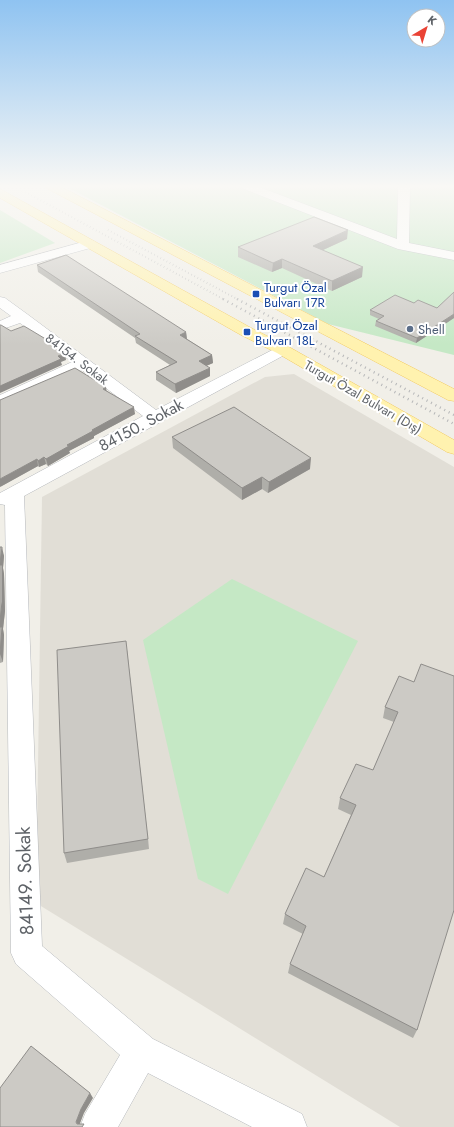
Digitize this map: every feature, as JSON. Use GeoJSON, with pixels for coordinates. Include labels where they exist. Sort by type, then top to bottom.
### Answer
{"type":"FeatureCollection","features":[{"type":"Feature","properties":{"kind":"main road","name":"Turgut Özal Bulvarı (Dış)"},"geometry":{"type":"LineString","coordinates":[[82,240],[247,332],[283,350],[454,448]]}},
{"type":"Feature","properties":{"kind":"main road"},"geometry":{"type":"LineString","coordinates":[[153,240],[452,396]]}},
{"type":"Feature","properties":{"kind":"main road"},"geometry":{"type":"LineString","coordinates":[[339,383],[391,402],[454,436]]}},
{"type":"Feature","properties":{"kind":"street"},"geometry":{"type":"LineString","coordinates":[[387,240],[404,246],[454,256]]}},
{"type":"Feature","properties":{"kind":"street"},"geometry":{"type":"LineString","coordinates":[[404,240],[404,246]]}},
{"type":"Feature","properties":{"kind":"street"},"geometry":{"type":"LineString","coordinates":[[0,269],[90,244]]}},
{"type":"Feature","properties":{"kind":"street","name":"84154. Sokak"},"geometry":{"type":"LineString","coordinates":[[0,301],[155,417]]}},
{"type":"Feature","properties":{"kind":"street"},"geometry":{"type":"LineString","coordinates":[[0,326],[22,317]]}},
{"type":"Feature","properties":{"kind":"street","name":"84150. Sokak"},"geometry":{"type":"LineString","coordinates":[[7,497],[283,350]]}},
{"type":"Feature","properties":{"kind":"street"},"geometry":{"type":"LineString","coordinates":[[0,401],[83,363]]}},
{"type":"Feature","properties":{"kind":"street","name":"84149. Sokak"},"geometry":{"type":"LineString","coordinates":[[7,497],[27,953],[141,1051],[289,1127]]}},
{"type":"Feature","properties":{"kind":"street"},"geometry":{"type":"LineString","coordinates":[[98,1127],[141,1051]]}},
{"type":"Feature","properties":{"kind":"shaded area"},"geometry":{"type":"Polygon","coordinates":[[[294,374],[454,467],[454,1127],[400,1127],[36,903],[42,497],[265,377],[294,374]]]}},
{"type":"Feature","properties":{"kind":"green space"},"geometry":{"type":"Polygon","coordinates":[[[0,240],[49,240],[55,243],[0,263],[0,240]]]}},
{"type":"Feature","properties":{"kind":"green space"},"geometry":{"type":"Polygon","coordinates":[[[167,240],[454,240],[454,355],[328,324],[167,240]]]}},
{"type":"Feature","properties":{"kind":"green space"},"geometry":{"type":"Polygon","coordinates":[[[232,579],[358,641],[228,894],[198,879],[143,640],[232,579]]]}},
{"type":"Feature","properties":{"kind":"building"},"geometry":{"type":"Polygon","coordinates":[[[257,240],[327,240],[313,246],[363,267],[332,281],[282,259],[273,263],[238,247],[257,240]]]}},
{"type":"Feature","properties":{"kind":"building"},"geometry":{"type":"Polygon","coordinates":[[[66,255],[186,332],[180,335],[212,355],[199,361],[210,368],[175,384],[156,372],[177,362],[135,336],[140,334],[37,265],[66,255]]]}},
{"type":"Feature","properties":{"kind":"building"},"geometry":{"type":"Polygon","coordinates":[[[454,292],[454,314],[417,338],[376,321],[384,316],[370,310],[395,295],[414,303],[418,300],[437,308],[454,292]]]}},
{"type":"Feature","properties":{"kind":"building"},"geometry":{"type":"Polygon","coordinates":[[[0,325],[11,331],[24,326],[49,341],[65,353],[58,356],[61,359],[0,386],[0,325]]]}},
{"type":"Feature","properties":{"kind":"building"},"geometry":{"type":"Polygon","coordinates":[[[75,368],[106,387],[103,389],[134,407],[92,430],[93,431],[67,445],[69,446],[46,459],[44,457],[38,461],[37,459],[0,479],[0,400],[75,368]]]}},
{"type":"Feature","properties":{"kind":"building"},"geometry":{"type":"Polygon","coordinates":[[[234,407],[311,458],[269,482],[262,477],[242,488],[172,437],[234,407]]]}},
{"type":"Feature","properties":{"kind":"building"},"geometry":{"type":"Polygon","coordinates":[[[0,547],[2,547],[0,563],[0,547]]]}},
{"type":"Feature","properties":{"kind":"building"},"geometry":{"type":"Polygon","coordinates":[[[0,565],[2,565],[2,602],[0,621],[0,565]]]}},
{"type":"Feature","properties":{"kind":"building"},"geometry":{"type":"Polygon","coordinates":[[[0,627],[2,627],[0,654],[0,627]]]}},
{"type":"Feature","properties":{"kind":"building"},"geometry":{"type":"Polygon","coordinates":[[[126,641],[148,839],[64,853],[57,650],[126,641]]]}},
{"type":"Feature","properties":{"kind":"building"},"geometry":{"type":"Polygon","coordinates":[[[421,664],[454,676],[454,910],[417,1030],[290,964],[306,926],[285,914],[306,868],[324,877],[356,805],[340,798],[356,764],[373,770],[398,712],[385,707],[399,676],[414,682],[421,664]]]}},
{"type":"Feature","properties":{"kind":"building"},"geometry":{"type":"Polygon","coordinates":[[[31,1046],[90,1093],[76,1122],[77,1124],[84,1124],[82,1127],[0,1127],[0,1088],[31,1046]]]}},
{"type":"Feature","properties":{"kind":"railway"},"geometry":{"type":"LineString","coordinates":[[113,240],[225,300]]}},
{"type":"Feature","properties":{"kind":"railway"},"geometry":{"type":"LineString","coordinates":[[126,240],[239,300]]}},
{"type":"Feature","properties":{"kind":"railway"},"geometry":{"type":"LineString","coordinates":[[223,299],[454,424]]}},
{"type":"Feature","properties":{"kind":"railway"},"geometry":{"type":"LineString","coordinates":[[237,299],[454,415]]}},
{"type":"Feature","properties":{"kind":"place","name":"Turgut Özal Bulvarı 17R"},"geometry":{"type":"Point","coordinates":[256,294]}},
{"type":"Feature","properties":{"kind":"place","name":"Shell"},"geometry":{"type":"Point","coordinates":[410,329]}},
{"type":"Feature","properties":{"kind":"place","name":"Turgut Özal Bulvarı 18L"},"geometry":{"type":"Point","coordinates":[247,332]}}]}
